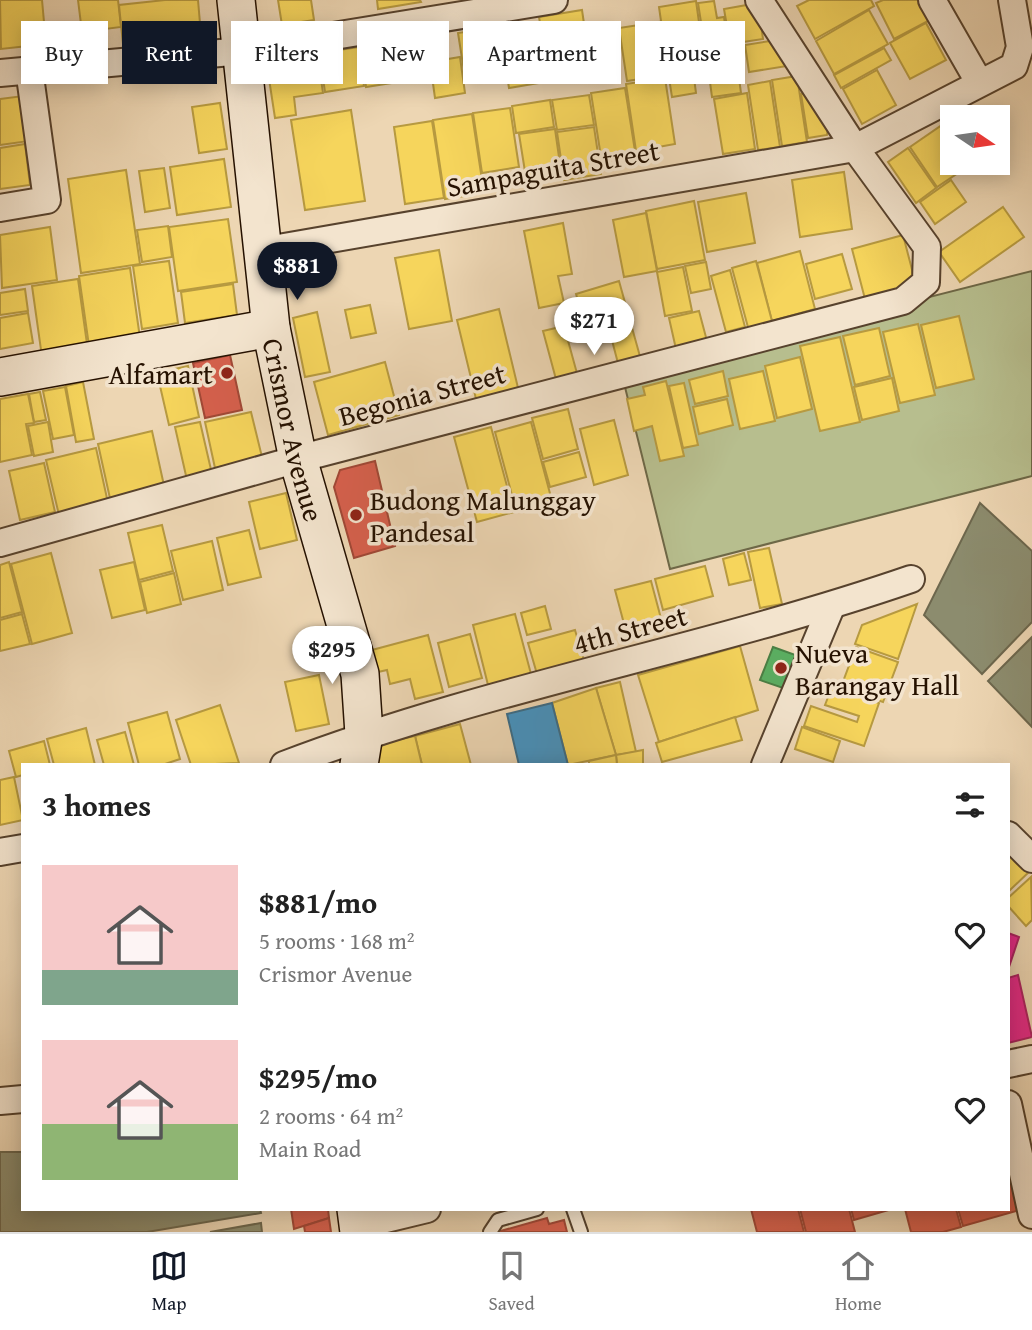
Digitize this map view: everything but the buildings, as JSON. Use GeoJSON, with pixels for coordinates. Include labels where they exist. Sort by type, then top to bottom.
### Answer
{"type":"FeatureCollection","features":[{"type":"Feature","properties":{"kind":"street","name":"Crismor Avenue"},"geometry":{"type":"LineString","coordinates":[[236,0],[238,21]]}},
{"type":"Feature","properties":{"kind":"street"},"geometry":{"type":"LineString","coordinates":[[343,34],[554,0]]}},
{"type":"Feature","properties":{"kind":"street"},"geometry":{"type":"LineString","coordinates":[[759,0],[855,148]]}},
{"type":"Feature","properties":{"kind":"street"},"geometry":{"type":"LineString","coordinates":[[932,0],[979,82]]}},
{"type":"Feature","properties":{"kind":"street","name":"Sampaguita Street"},"geometry":{"type":"LineString","coordinates":[[261,251],[855,148],[1014,65],[1020,47],[1012,0]]}},
{"type":"Feature","properties":{"kind":"street"},"geometry":{"type":"LineString","coordinates":[[108,62],[231,52]]}},
{"type":"Feature","properties":{"kind":"street"},"geometry":{"type":"LineString","coordinates":[[0,73],[21,70]]}},
{"type":"Feature","properties":{"kind":"street"},"geometry":{"type":"LineString","coordinates":[[0,208],[47,200],[31,84]]}},
{"type":"Feature","properties":{"kind":"street","name":"Crismor Avenue"},"geometry":{"type":"LineString","coordinates":[[245,84],[271,327],[298,459],[360,674],[361,750]]}},
{"type":"Feature","properties":{"kind":"street","name":"Begonia Street"},"geometry":{"type":"LineString","coordinates":[[0,543],[298,459],[903,301],[926,282],[927,247],[855,148]]}},
{"type":"Feature","properties":{"kind":"street"},"geometry":{"type":"LineString","coordinates":[[0,377],[271,327]]}},
{"type":"Feature","properties":{"kind":"street","name":"4th Street"},"geometry":{"type":"LineString","coordinates":[[294,763],[361,750],[831,607],[911,579]]}},
{"type":"Feature","properties":{"kind":"street"},"geometry":{"type":"LineString","coordinates":[[766,763],[831,607]]}},
{"type":"Feature","properties":{"kind":"street"},"geometry":{"type":"LineString","coordinates":[[1010,837],[1032,859]]}},
{"type":"Feature","properties":{"kind":"street"},"geometry":{"type":"LineString","coordinates":[[0,852],[21,848]]}},
{"type":"Feature","properties":{"kind":"street"},"geometry":{"type":"LineString","coordinates":[[1010,1064],[1032,1059]]}},
{"type":"Feature","properties":{"kind":"street"},"geometry":{"type":"LineString","coordinates":[[0,1101],[21,1099]]}},
{"type":"Feature","properties":{"kind":"street"},"geometry":{"type":"LineString","coordinates":[[1010,1113],[1032,1215]]}},
{"type":"Feature","properties":{"kind":"street"},"geometry":{"type":"LineString","coordinates":[[357,1222],[416,1211]]}},
{"type":"Feature","properties":{"kind":"lane"},"geometry":{"type":"LineString","coordinates":[[490,1232],[498,1220],[530,1211]]}},
{"type":"Feature","properties":{"kind":"lane"},"geometry":{"type":"LineString","coordinates":[[574,1211],[581,1232]]}},
{"type":"Feature","properties":{"kind":"green space"},"geometry":{"type":"Polygon","coordinates":[[[1032,271],[1032,476],[670,569],[622,375],[1032,271]]]}},
{"type":"Feature","properties":{"kind":"place","name":"Alfamart"},"geometry":{"type":"Point","coordinates":[227,373]}},
{"type":"Feature","properties":{"kind":"place","name":"Budong Malunggay Pandesal"},"geometry":{"type":"Point","coordinates":[356,515]}},
{"type":"Feature","properties":{"kind":"place","name":"Nueva Barangay Hall"},"geometry":{"type":"Point","coordinates":[781,668]}}]}
